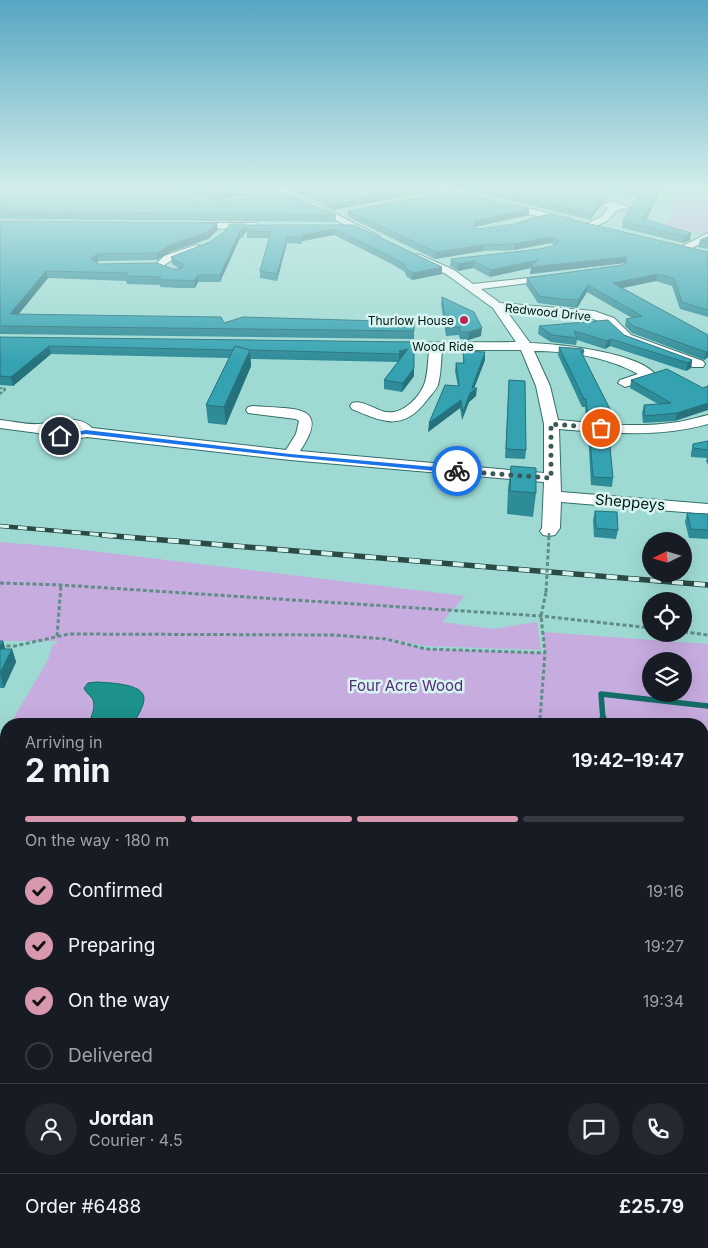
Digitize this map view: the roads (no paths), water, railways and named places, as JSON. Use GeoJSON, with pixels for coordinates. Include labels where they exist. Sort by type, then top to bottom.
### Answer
{"type":"FeatureCollection","features":[{"type":"Feature","properties":{"kind":"street"},"geometry":{"type":"LineString","coordinates":[[172,271],[155,265],[168,258],[203,246]]}},
{"type":"Feature","properties":{"kind":"street"},"geometry":{"type":"LineString","coordinates":[[681,246],[679,247],[700,252]]}},
{"type":"Feature","properties":{"kind":"street"},"geometry":{"type":"LineString","coordinates":[[411,253],[434,264],[472,287],[497,306],[526,347],[544,386],[551,424],[553,496],[551,528],[549,531]]}},
{"type":"Feature","properties":{"kind":"street"},"geometry":{"type":"LineString","coordinates":[[434,264],[454,261]]}},
{"type":"Feature","properties":{"kind":"street"},"geometry":{"type":"LineString","coordinates":[[472,287],[562,276]]}},
{"type":"Feature","properties":{"kind":"street","name":"Redwood Drive"},"geometry":{"type":"LineString","coordinates":[[497,306],[590,314],[610,321],[628,338],[698,364]]}},
{"type":"Feature","properties":{"kind":"street","name":"Wood Ride"},"geometry":{"type":"LineString","coordinates":[[378,345],[526,347],[578,352],[636,367],[649,376],[625,383]]}},
{"type":"Feature","properties":{"kind":"street"},"geometry":{"type":"LineString","coordinates":[[357,406],[381,416],[398,418],[413,408],[431,385],[436,346]]}},
{"type":"Feature","properties":{"kind":"street"},"geometry":{"type":"LineString","coordinates":[[253,410],[300,415],[306,420],[307,427],[290,456]]}},
{"type":"Feature","properties":{"kind":"street"},"geometry":{"type":"LineString","coordinates":[[551,424],[637,431],[672,429],[708,420]]}},
{"type":"Feature","properties":{"kind":"street"},"geometry":{"type":"LineString","coordinates":[[0,424],[42,429],[48,433],[60,436],[86,432],[290,456],[551,478]]}},
{"type":"Feature","properties":{"kind":"street","name":"Sheppeys"},"geometry":{"type":"LineString","coordinates":[[553,496],[708,509]]}},
{"type":"Feature","properties":{"kind":"water"},"geometry":{"type":"Polygon","coordinates":[[[88,683],[116,684],[138,689],[144,698],[143,705],[136,718],[91,718],[94,704],[84,688],[88,683]]]}},
{"type":"Feature","properties":{"kind":"waterway"},"geometry":{"type":"LineString","coordinates":[[603,718],[601,694],[708,706]]}},
{"type":"Feature","properties":{"kind":"railway"},"geometry":{"type":"LineString","coordinates":[[0,526],[117,536]]}},
{"type":"Feature","properties":{"kind":"railway"},"geometry":{"type":"LineString","coordinates":[[102,535],[708,585]]}},
{"type":"Feature","properties":{"kind":"place","name":"Thurlow House"},"geometry":{"type":"Point","coordinates":[464,320]}},
{"type":"Feature","properties":{"kind":"park label","name":"Four Acre Wood"},"geometry":{"type":"Point","coordinates":[406,685]}}]}
